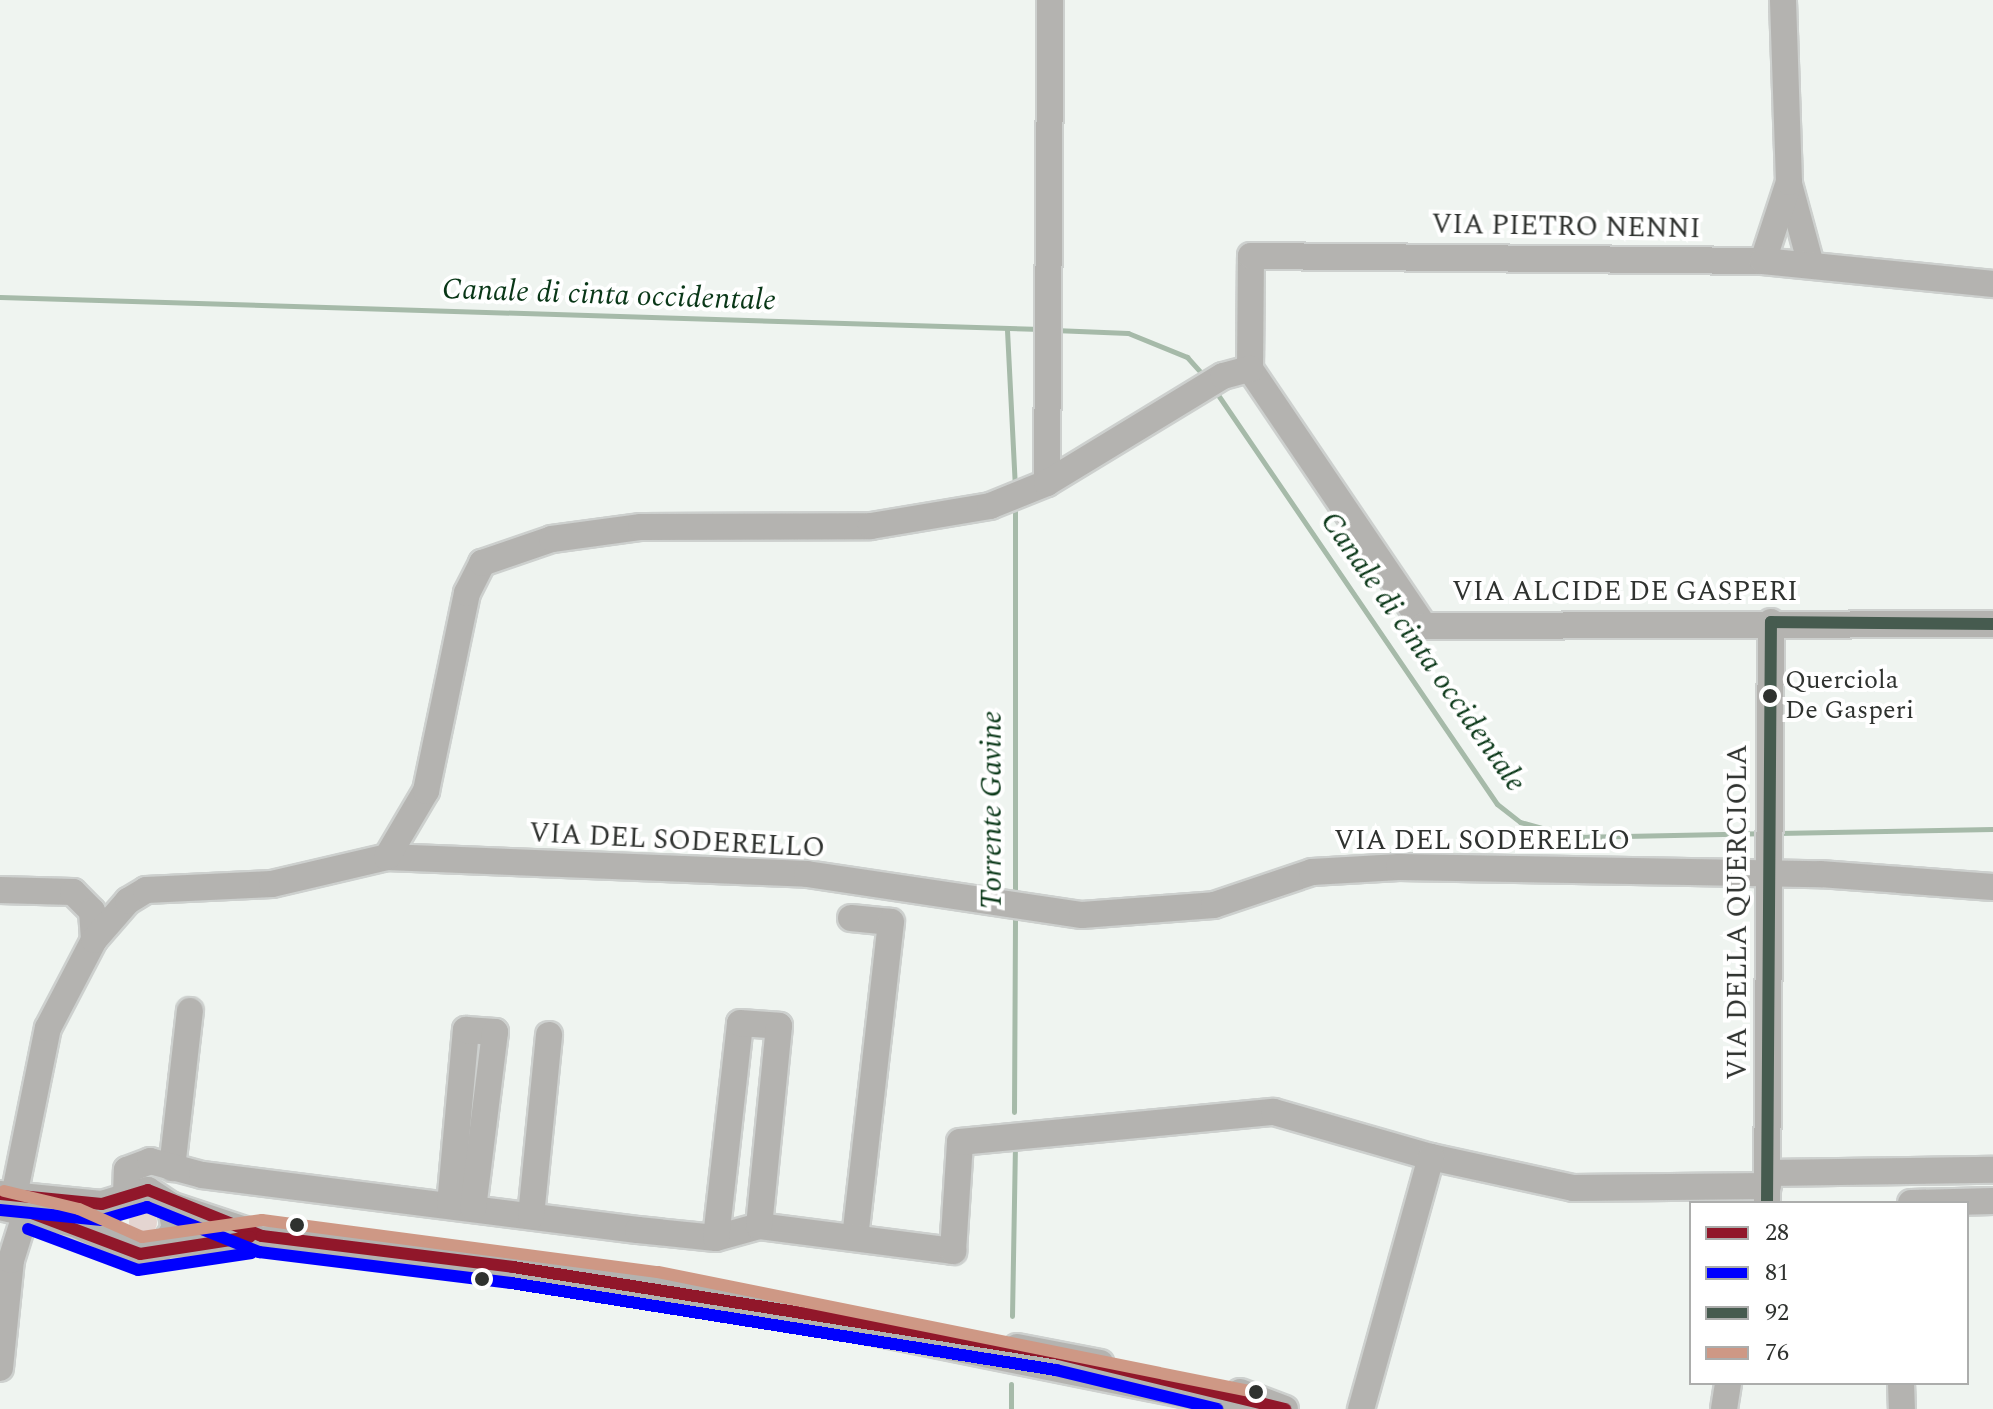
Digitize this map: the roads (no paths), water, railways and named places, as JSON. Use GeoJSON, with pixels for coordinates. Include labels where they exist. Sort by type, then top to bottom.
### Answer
{"type":"FeatureCollection","features":[{"type":"Feature","properties":{"kind":"street"},"geometry":{"type":"LineString","coordinates":[[1047,483],[1050,0]]}},
{"type":"Feature","properties":{"kind":"street"},"geometry":{"type":"LineString","coordinates":[[1783,0],[1789,182],[1811,265]]}},
{"type":"Feature","properties":{"kind":"street"},"geometry":{"type":"LineString","coordinates":[[1763,261],[1789,182]]}},
{"type":"Feature","properties":{"kind":"street","name":"VIA PIETRO NENNI"},"geometry":{"type":"LineString","coordinates":[[1250,369],[1251,256],[1763,261],[1993,284]]}},
{"type":"Feature","properties":{"kind":"street"},"geometry":{"type":"LineString","coordinates":[[387,857],[426,791],[467,593],[482,563],[552,539],[641,527],[786,530],[920,521],[990,506],[1047,483],[1223,376],[1250,369]]}},
{"type":"Feature","properties":{"kind":"street","name":"VIA ALCIDE DE GASPERI"},"geometry":{"type":"LineString","coordinates":[[1250,369],[1424,626],[1771,622],[1993,624]]}},
{"type":"Feature","properties":{"kind":"street","name":"VIA DELLA QUERCIOLA"},"geometry":{"type":"LineString","coordinates":[[1768,1187],[1771,622]]}},
{"type":"Feature","properties":{"kind":"street","name":"VIA DEL SODERELLO"},"geometry":{"type":"LineString","coordinates":[[0,1368],[11,1260],[11,1198],[48,1028],[94,940],[146,890],[272,884],[387,857],[807,874],[1015,902],[1082,915],[1214,905],[1312,872],[1399,867],[1771,876],[1993,887]]}},
{"type":"Feature","properties":{"kind":"street"},"geometry":{"type":"LineString","coordinates":[[0,890],[73,892],[92,911],[94,940]]}},
{"type":"Feature","properties":{"kind":"street"},"geometry":{"type":"LineString","coordinates":[[851,918],[891,922],[855,1237]]}},
{"type":"Feature","properties":{"kind":"street"},"geometry":{"type":"LineString","coordinates":[[172,1168],[190,1011]]}},
{"type":"Feature","properties":{"kind":"street"},"geometry":{"type":"LineString","coordinates":[[716,1238],[740,1023],[779,1026],[759,1226]]}},
{"type":"Feature","properties":{"kind":"street"},"geometry":{"type":"LineString","coordinates":[[466,1030],[495,1032],[461,1207],[466,1030]]}},
{"type":"Feature","properties":{"kind":"street"},"geometry":{"type":"LineString","coordinates":[[531,1216],[549,1035]]}},
{"type":"Feature","properties":{"kind":"street"},"geometry":{"type":"LineString","coordinates":[[119,1245],[111,1214],[124,1195],[134,1163],[716,1238],[759,1226],[953,1251],[960,1142],[1274,1112],[1431,1157],[1573,1188],[1768,1187],[1897,1172],[1993,1170]]}},
{"type":"Feature","properties":{"kind":"street"},"geometry":{"type":"LineString","coordinates":[[1361,1409],[1431,1157]]}},
{"type":"Feature","properties":{"kind":"street"},"geometry":{"type":"LineString","coordinates":[[1897,1172],[1898,1201]]}},
{"type":"Feature","properties":{"kind":"street"},"geometry":{"type":"LineString","coordinates":[[11,1198],[79,1205],[148,1190],[170,1205],[262,1236],[528,1269],[780,1312],[1059,1354],[1285,1409]]}},
{"type":"Feature","properties":{"kind":"street"},"geometry":{"type":"LineString","coordinates":[[11,1198],[145,1255],[166,1245],[262,1236]]}},
{"type":"Feature","properties":{"kind":"street"},"geometry":{"type":"LineString","coordinates":[[1969,1202],[1993,1201]]}},
{"type":"Feature","properties":{"kind":"street"},"geometry":{"type":"LineString","coordinates":[[166,1245],[175,1228],[170,1205]]}},
{"type":"Feature","properties":{"kind":"street"},"geometry":{"type":"LineString","coordinates":[[780,1312],[1256,1409]]}},
{"type":"Feature","properties":{"kind":"street"},"geometry":{"type":"LineString","coordinates":[[1724,1409],[1728,1385]]}},
{"type":"Feature","properties":{"kind":"street"},"geometry":{"type":"LineString","coordinates":[[1901,1385],[1902,1409]]}},
{"type":"Feature","properties":{"kind":"waterway","name":"Canale di cinta occidentale"},"geometry":{"type":"LineString","coordinates":[[0,297],[1041,329]]}},
{"type":"Feature","properties":{"kind":"waterway","name":"Torrente Gavine"},"geometry":{"type":"LineString","coordinates":[[1007,330],[1015,486]]}},
{"type":"Feature","properties":{"kind":"waterway","name":"Canale di cinta occidentale"},"geometry":{"type":"LineString","coordinates":[[1054,330],[1128,333],[1187,357],[1204,376]]}},
{"type":"Feature","properties":{"kind":"waterway","name":"Canale di cinta occidentale"},"geometry":{"type":"LineString","coordinates":[[1214,389],[1497,804],[1520,822],[1575,837],[1760,833]]}},
{"type":"Feature","properties":{"kind":"waterway","name":"Torrente Gavine"},"geometry":{"type":"LineString","coordinates":[[1015,508],[1015,895]]}},
{"type":"Feature","properties":{"kind":"waterway","name":"Canale di cinta occidentale"},"geometry":{"type":"LineString","coordinates":[[1778,833],[1993,829]]}},
{"type":"Feature","properties":{"kind":"waterway","name":"Torrente Gavine"},"geometry":{"type":"LineString","coordinates":[[1014,1112],[1015,913]]}},
{"type":"Feature","properties":{"kind":"waterway","name":"Torrente Gavine"},"geometry":{"type":"LineString","coordinates":[[1012,1316],[1015,1147]]}},
{"type":"Feature","properties":{"kind":"waterway","name":"Torrente Gavine"},"geometry":{"type":"LineString","coordinates":[[1011,1384],[1011,1409]]}},
{"type":"Feature","properties":{"kind":"place","name":"Querciola De Gasperi"},"geometry":{"type":"Point","coordinates":[1770,696]}}]}
